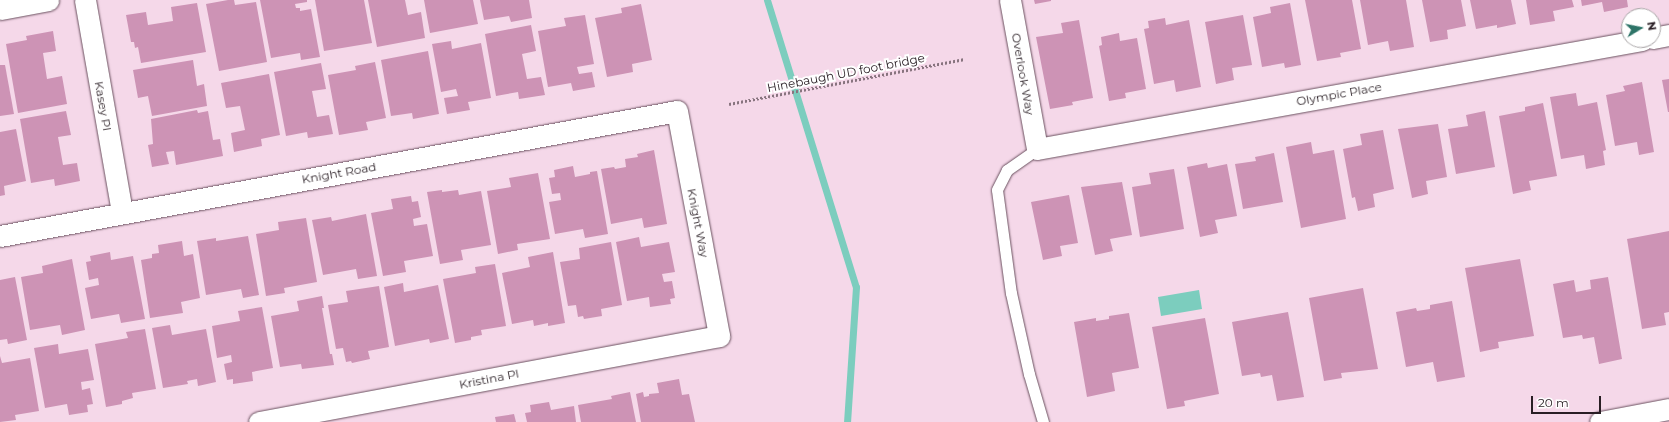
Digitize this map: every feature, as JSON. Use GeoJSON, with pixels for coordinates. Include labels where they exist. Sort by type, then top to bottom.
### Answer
{"type":"FeatureCollection","features":[{"type":"Feature","properties":{"kind":"street"},"geometry":{"type":"LineString","coordinates":[[0,9],[48,0]]}},
{"type":"Feature","properties":{"kind":"street","name":"Kasey Pl"},"geometry":{"type":"LineString","coordinates":[[85,0],[122,213]]}},
{"type":"Feature","properties":{"kind":"street","name":"Overlook Way"},"geometry":{"type":"LineString","coordinates":[[1010,0],[1037,149]]}},
{"type":"Feature","properties":{"kind":"street","name":"Olympic Place"},"geometry":{"type":"LineString","coordinates":[[1037,149],[1621,44]]}},
{"type":"Feature","properties":{"kind":"street","name":"Knight Road"},"geometry":{"type":"LineString","coordinates":[[0,236],[677,111]]}},
{"type":"Feature","properties":{"kind":"street","name":"Knight Way"},"geometry":{"type":"LineString","coordinates":[[677,111],[719,336]]}},
{"type":"Feature","properties":{"kind":"street","name":"Kristina Pl"},"geometry":{"type":"LineString","coordinates":[[259,422],[719,336]]}},
{"type":"Feature","properties":{"kind":"street"},"geometry":{"type":"LineString","coordinates":[[1600,422],[1669,409]]}},
{"type":"Feature","properties":{"kind":"lane"},"geometry":{"type":"LineString","coordinates":[[1037,149],[1007,170],[997,190],[1010,293],[1029,374],[1043,422]]}},
{"type":"Feature","properties":{"kind":"path","name":"Hinebaugh UD foot bridge"},"geometry":{"type":"LineString","coordinates":[[729,104],[965,59]]}},
{"type":"Feature","properties":{"kind":"shaded area"},"geometry":{"type":"Polygon","coordinates":[[[1199,290],[1202,309],[1161,316],[1158,297],[1199,290]]]}},
{"type":"Feature","properties":{"kind":"building"},"geometry":{"type":"Polygon","coordinates":[[[234,0],[235,5],[256,2],[267,62],[219,71],[206,4],[234,0]]]}},
{"type":"Feature","properties":{"kind":"building"},"geometry":{"type":"Polygon","coordinates":[[[260,0],[307,0],[307,2],[295,4],[296,8],[300,8],[300,11],[311,9],[320,57],[301,60],[300,53],[271,58],[260,0]]]}},
{"type":"Feature","properties":{"kind":"building"},"geometry":{"type":"Polygon","coordinates":[[[315,0],[364,0],[372,43],[324,51],[315,0]]]}},
{"type":"Feature","properties":{"kind":"building"},"geometry":{"type":"Polygon","coordinates":[[[368,0],[405,0],[408,15],[421,12],[425,38],[377,47],[368,0]]]}},
{"type":"Feature","properties":{"kind":"building"},"geometry":{"type":"Polygon","coordinates":[[[424,0],[473,0],[478,24],[430,33],[424,0]]]}},
{"type":"Feature","properties":{"kind":"building"},"geometry":{"type":"Polygon","coordinates":[[[480,0],[529,0],[532,18],[511,22],[509,16],[484,20],[480,0]]]}},
{"type":"Feature","properties":{"kind":"building"},"geometry":{"type":"Polygon","coordinates":[[[1034,0],[1051,0],[1051,1],[1035,4],[1034,0]]]}},
{"type":"Feature","properties":{"kind":"building"},"geometry":{"type":"Polygon","coordinates":[[[1305,0],[1352,0],[1361,49],[1340,53],[1341,57],[1317,61],[1305,0]]]}},
{"type":"Feature","properties":{"kind":"building"},"geometry":{"type":"Polygon","coordinates":[[[1360,0],[1406,0],[1414,47],[1390,51],[1388,41],[1368,45],[1360,0]]]}},
{"type":"Feature","properties":{"kind":"building"},"geometry":{"type":"Polygon","coordinates":[[[1422,0],[1461,0],[1466,26],[1447,30],[1448,39],[1430,42],[1422,0]]]}},
{"type":"Feature","properties":{"kind":"building"},"geometry":{"type":"Polygon","coordinates":[[[1470,0],[1511,0],[1516,24],[1497,28],[1497,25],[1476,29],[1470,0]]]}},
{"type":"Feature","properties":{"kind":"building"},"geometry":{"type":"Polygon","coordinates":[[[1526,0],[1572,0],[1574,7],[1553,11],[1555,21],[1530,25],[1526,0]]]}},
{"type":"Feature","properties":{"kind":"building"},"geometry":{"type":"Polygon","coordinates":[[[1581,0],[1627,0],[1628,7],[1604,12],[1602,2],[1582,6],[1581,0]]]}},
{"type":"Feature","properties":{"kind":"building"},"geometry":{"type":"Polygon","coordinates":[[[197,3],[206,52],[141,63],[138,47],[135,48],[134,42],[131,42],[126,15],[146,12],[148,25],[173,21],[171,7],[197,3]]]}},
{"type":"Feature","properties":{"kind":"building"},"geometry":{"type":"Polygon","coordinates":[[[1290,3],[1301,65],[1285,68],[1284,63],[1262,67],[1253,17],[1271,13],[1270,7],[1290,3]]]}},
{"type":"Feature","properties":{"kind":"building"},"geometry":{"type":"Polygon","coordinates":[[[641,4],[652,60],[632,64],[633,72],[607,77],[595,18],[622,13],[621,8],[641,4]]]}},
{"type":"Feature","properties":{"kind":"building"},"geometry":{"type":"Polygon","coordinates":[[[585,15],[594,64],[577,67],[579,74],[592,72],[595,87],[573,91],[571,83],[548,87],[538,31],[566,26],[564,18],[585,15]]]}},
{"type":"Feature","properties":{"kind":"building"},"geometry":{"type":"Polygon","coordinates":[[[1243,15],[1252,65],[1232,68],[1234,80],[1216,84],[1205,22],[1243,15]]]}},
{"type":"Feature","properties":{"kind":"building"},"geometry":{"type":"Polygon","coordinates":[[[1165,18],[1166,25],[1189,20],[1201,87],[1176,92],[1174,80],[1154,84],[1144,29],[1149,28],[1148,21],[1165,18]]]}},
{"type":"Feature","properties":{"kind":"building"},"geometry":{"type":"Polygon","coordinates":[[[1079,20],[1093,98],[1072,102],[1073,105],[1050,109],[1036,37],[1063,33],[1061,23],[1079,20]]]}},
{"type":"Feature","properties":{"kind":"building"},"geometry":{"type":"Polygon","coordinates":[[[531,25],[536,51],[522,54],[527,79],[541,77],[545,95],[519,99],[518,92],[496,96],[485,34],[531,25]]]}},
{"type":"Feature","properties":{"kind":"building"},"geometry":{"type":"Polygon","coordinates":[[[53,31],[56,51],[43,53],[47,79],[62,76],[67,104],[18,113],[6,44],[27,40],[26,36],[53,31]]]}},
{"type":"Feature","properties":{"kind":"building"},"geometry":{"type":"Polygon","coordinates":[[[1119,33],[1120,41],[1137,38],[1146,89],[1125,93],[1126,98],[1109,101],[1099,46],[1102,45],[1101,37],[1119,33]]]}},
{"type":"Feature","properties":{"kind":"building"},"geometry":{"type":"Polygon","coordinates":[[[451,41],[452,49],[481,43],[491,98],[468,102],[470,110],[447,114],[444,98],[458,96],[456,89],[441,92],[432,44],[451,41]]]}},
{"type":"Feature","properties":{"kind":"building"},"geometry":{"type":"Polygon","coordinates":[[[428,51],[439,114],[413,119],[412,113],[391,116],[381,60],[428,51]]]}},
{"type":"Feature","properties":{"kind":"building"},"geometry":{"type":"Polygon","coordinates":[[[193,60],[197,86],[204,84],[207,106],[152,116],[148,96],[138,98],[133,70],[193,60]]]}},
{"type":"Feature","properties":{"kind":"building"},"geometry":{"type":"Polygon","coordinates":[[[375,62],[386,118],[366,122],[368,130],[339,135],[328,75],[356,70],[355,66],[375,62]]]}},
{"type":"Feature","properties":{"kind":"building"},"geometry":{"type":"Polygon","coordinates":[[[321,63],[326,89],[312,91],[317,117],[329,115],[333,134],[308,138],[307,132],[286,136],[274,72],[321,63]]]}},
{"type":"Feature","properties":{"kind":"building"},"geometry":{"type":"Polygon","coordinates":[[[0,65],[5,65],[14,114],[0,116],[0,65]]]}},
{"type":"Feature","properties":{"kind":"building"},"geometry":{"type":"Polygon","coordinates":[[[269,74],[280,135],[261,139],[262,146],[234,152],[231,133],[245,130],[240,106],[226,108],[221,83],[269,74]]]}},
{"type":"Feature","properties":{"kind":"building"},"geometry":{"type":"Polygon","coordinates":[[[1669,79],[1669,112],[1668,112],[1662,80],[1669,79]]]}},
{"type":"Feature","properties":{"kind":"building"},"geometry":{"type":"Polygon","coordinates":[[[1642,82],[1654,152],[1639,155],[1637,142],[1615,146],[1606,95],[1625,91],[1623,86],[1642,82]]]}},
{"type":"Feature","properties":{"kind":"building"},"geometry":{"type":"Polygon","coordinates":[[[1576,93],[1578,106],[1597,102],[1606,150],[1603,151],[1605,165],[1586,169],[1584,155],[1561,159],[1550,97],[1576,93]]]}},
{"type":"Feature","properties":{"kind":"building"},"geometry":{"type":"Polygon","coordinates":[[[1543,103],[1557,176],[1529,181],[1531,190],[1513,194],[1499,116],[1525,111],[1525,107],[1543,103]]]}},
{"type":"Feature","properties":{"kind":"building"},"geometry":{"type":"Polygon","coordinates":[[[197,110],[198,113],[208,111],[213,140],[220,139],[223,156],[176,165],[174,151],[166,152],[169,164],[152,167],[148,145],[153,144],[151,119],[197,110]]]}},
{"type":"Feature","properties":{"kind":"building"},"geometry":{"type":"Polygon","coordinates":[[[66,111],[71,135],[58,137],[63,165],[77,163],[80,181],[55,186],[54,179],[31,183],[20,119],[66,111]]]}},
{"type":"Feature","properties":{"kind":"building"},"geometry":{"type":"Polygon","coordinates":[[[1485,111],[1495,167],[1456,174],[1448,129],[1468,126],[1466,115],[1485,111]]]}},
{"type":"Feature","properties":{"kind":"building"},"geometry":{"type":"Polygon","coordinates":[[[1438,124],[1447,177],[1426,181],[1428,194],[1412,198],[1398,129],[1438,124]]]}},
{"type":"Feature","properties":{"kind":"building"},"geometry":{"type":"Polygon","coordinates":[[[16,129],[26,181],[4,186],[5,195],[0,196],[0,132],[16,129]]]}},
{"type":"Feature","properties":{"kind":"building"},"geometry":{"type":"Polygon","coordinates":[[[1383,130],[1394,189],[1373,194],[1375,207],[1358,211],[1355,197],[1352,198],[1343,149],[1362,145],[1360,134],[1383,130]]]}},
{"type":"Feature","properties":{"kind":"building"},"geometry":{"type":"Polygon","coordinates":[[[1311,142],[1313,154],[1334,150],[1346,219],[1301,228],[1286,147],[1311,142]]]}},
{"type":"Feature","properties":{"kind":"building"},"geometry":{"type":"Polygon","coordinates":[[[654,150],[667,224],[644,228],[642,218],[611,224],[601,169],[626,167],[625,159],[638,157],[637,154],[654,150]]]}},
{"type":"Feature","properties":{"kind":"building"},"geometry":{"type":"Polygon","coordinates":[[[1274,153],[1283,202],[1243,209],[1235,164],[1256,161],[1255,157],[1274,153]]]}},
{"type":"Feature","properties":{"kind":"building"},"geometry":{"type":"Polygon","coordinates":[[[1207,163],[1208,168],[1227,164],[1237,216],[1215,220],[1218,233],[1200,237],[1187,167],[1207,163]]]}},
{"type":"Feature","properties":{"kind":"building"},"geometry":{"type":"Polygon","coordinates":[[[573,166],[575,177],[597,171],[608,234],[585,238],[583,229],[555,234],[549,202],[561,200],[560,193],[552,194],[549,178],[555,177],[554,170],[573,166]]]}},
{"type":"Feature","properties":{"kind":"building"},"geometry":{"type":"Polygon","coordinates":[[[1174,169],[1184,229],[1140,237],[1132,187],[1151,184],[1149,173],[1174,169]]]}},
{"type":"Feature","properties":{"kind":"building"},"geometry":{"type":"Polygon","coordinates":[[[538,173],[550,239],[517,244],[518,250],[498,254],[487,191],[511,187],[509,178],[538,173]]]}},
{"type":"Feature","properties":{"kind":"building"},"geometry":{"type":"Polygon","coordinates":[[[1122,182],[1132,235],[1110,239],[1113,251],[1095,255],[1081,187],[1122,182]]]}},
{"type":"Feature","properties":{"kind":"building"},"geometry":{"type":"Polygon","coordinates":[[[442,190],[442,192],[458,190],[459,195],[481,191],[491,245],[461,250],[463,260],[440,264],[427,192],[442,190]]]}},
{"type":"Feature","properties":{"kind":"building"},"geometry":{"type":"Polygon","coordinates":[[[1069,195],[1078,243],[1060,246],[1062,256],[1043,260],[1031,202],[1069,195]]]}},
{"type":"Feature","properties":{"kind":"building"},"geometry":{"type":"Polygon","coordinates":[[[411,196],[412,202],[418,201],[421,217],[413,219],[414,226],[427,224],[433,256],[404,261],[406,272],[383,276],[371,213],[393,209],[391,199],[411,196]]]}},
{"type":"Feature","properties":{"kind":"building"},"geometry":{"type":"Polygon","coordinates":[[[366,214],[377,276],[358,279],[356,269],[323,275],[312,220],[331,217],[332,221],[366,214]]]}},
{"type":"Feature","properties":{"kind":"building"},"geometry":{"type":"Polygon","coordinates":[[[306,218],[317,282],[284,288],[285,293],[266,296],[256,234],[279,230],[278,222],[306,218]]]}},
{"type":"Feature","properties":{"kind":"building"},"geometry":{"type":"Polygon","coordinates":[[[1669,231],[1669,312],[1664,313],[1666,325],[1642,329],[1627,239],[1669,231]]]}},
{"type":"Feature","properties":{"kind":"building"},"geometry":{"type":"Polygon","coordinates":[[[248,236],[259,295],[243,298],[241,289],[206,295],[197,241],[216,238],[216,241],[248,236]]]}},
{"type":"Feature","properties":{"kind":"building"},"geometry":{"type":"Polygon","coordinates":[[[639,237],[641,247],[669,242],[675,272],[662,274],[664,282],[672,281],[675,298],[670,299],[671,304],[650,307],[649,297],[627,301],[616,242],[639,237]]]}},
{"type":"Feature","properties":{"kind":"building"},"geometry":{"type":"Polygon","coordinates":[[[182,241],[184,256],[193,254],[200,298],[181,302],[183,313],[150,318],[141,260],[152,258],[152,254],[159,253],[158,245],[182,241]]]}},
{"type":"Feature","properties":{"kind":"building"},"geometry":{"type":"Polygon","coordinates":[[[611,242],[622,305],[601,309],[602,316],[584,319],[583,316],[578,317],[576,305],[568,306],[560,262],[580,259],[579,248],[611,242]]]}},
{"type":"Feature","properties":{"kind":"building"},"geometry":{"type":"Polygon","coordinates":[[[110,252],[111,260],[133,256],[145,319],[121,323],[119,314],[91,319],[85,288],[99,285],[98,278],[89,280],[86,262],[91,261],[90,256],[110,252]]]}},
{"type":"Feature","properties":{"kind":"building"},"geometry":{"type":"Polygon","coordinates":[[[553,252],[565,323],[548,326],[548,323],[534,326],[533,320],[512,324],[502,273],[530,267],[528,257],[553,252]]]}},
{"type":"Feature","properties":{"kind":"building"},"geometry":{"type":"Polygon","coordinates":[[[72,259],[85,330],[62,335],[60,325],[30,330],[21,277],[43,273],[42,266],[72,259]]]}},
{"type":"Feature","properties":{"kind":"building"},"geometry":{"type":"Polygon","coordinates":[[[1520,259],[1534,336],[1498,342],[1499,348],[1480,352],[1465,268],[1520,259]]]}},
{"type":"Feature","properties":{"kind":"building"},"geometry":{"type":"Polygon","coordinates":[[[495,264],[506,326],[481,330],[482,335],[471,337],[471,340],[455,343],[443,279],[476,273],[475,267],[495,264]]]}},
{"type":"Feature","properties":{"kind":"building"},"geometry":{"type":"Polygon","coordinates":[[[15,277],[27,340],[8,344],[7,339],[0,340],[0,280],[15,277]]]}},
{"type":"Feature","properties":{"kind":"building"},"geometry":{"type":"Polygon","coordinates":[[[1608,277],[1622,359],[1599,364],[1594,337],[1583,339],[1582,335],[1563,338],[1553,284],[1574,280],[1576,292],[1591,289],[1590,280],[1608,277]]]}},
{"type":"Feature","properties":{"kind":"building"},"geometry":{"type":"Polygon","coordinates":[[[403,283],[404,292],[438,285],[449,339],[430,343],[429,339],[395,346],[384,287],[403,283]]]}},
{"type":"Feature","properties":{"kind":"building"},"geometry":{"type":"Polygon","coordinates":[[[379,286],[389,347],[368,351],[370,359],[352,363],[351,361],[346,362],[343,348],[336,349],[328,305],[348,302],[346,291],[379,286]]]}},
{"type":"Feature","properties":{"kind":"building"},"geometry":{"type":"Polygon","coordinates":[[[1363,288],[1378,369],[1341,373],[1342,378],[1324,381],[1309,298],[1363,288]]]}},
{"type":"Feature","properties":{"kind":"building"},"geometry":{"type":"Polygon","coordinates":[[[322,296],[324,308],[322,308],[330,354],[332,354],[334,365],[302,369],[301,364],[280,367],[271,316],[299,311],[297,301],[322,296]]]}},
{"type":"Feature","properties":{"kind":"building"},"geometry":{"type":"Polygon","coordinates":[[[1452,301],[1465,377],[1437,382],[1433,362],[1406,367],[1396,312],[1416,308],[1417,311],[1430,309],[1430,305],[1452,301]]]}},
{"type":"Feature","properties":{"kind":"building"},"geometry":{"type":"Polygon","coordinates":[[[262,307],[273,368],[252,372],[253,381],[233,384],[233,379],[227,380],[224,364],[232,362],[231,355],[217,358],[212,326],[240,321],[238,311],[262,307]]]}},
{"type":"Feature","properties":{"kind":"building"},"geometry":{"type":"Polygon","coordinates":[[[1288,312],[1304,397],[1277,401],[1272,375],[1261,377],[1260,373],[1242,376],[1232,322],[1288,312]]]}},
{"type":"Feature","properties":{"kind":"building"},"geometry":{"type":"Polygon","coordinates":[[[1129,313],[1139,368],[1112,373],[1115,391],[1087,397],[1074,322],[1096,318],[1096,321],[1109,319],[1109,316],[1129,313]]]}},
{"type":"Feature","properties":{"kind":"building"},"geometry":{"type":"Polygon","coordinates":[[[1205,318],[1219,394],[1184,401],[1185,406],[1167,409],[1152,327],[1205,318]]]}},
{"type":"Feature","properties":{"kind":"building"},"geometry":{"type":"Polygon","coordinates":[[[170,325],[172,335],[206,329],[216,382],[198,386],[197,379],[187,381],[188,384],[163,388],[152,328],[170,325]]]}},
{"type":"Feature","properties":{"kind":"building"},"geometry":{"type":"Polygon","coordinates":[[[145,329],[156,389],[132,393],[133,398],[122,401],[122,404],[106,407],[95,344],[128,338],[126,332],[145,329]]]}},
{"type":"Feature","properties":{"kind":"building"},"geometry":{"type":"Polygon","coordinates":[[[58,344],[59,354],[88,349],[94,380],[81,382],[82,390],[90,388],[93,404],[87,405],[88,412],[69,415],[67,404],[45,408],[34,348],[58,344]]]}},
{"type":"Feature","properties":{"kind":"building"},"geometry":{"type":"Polygon","coordinates":[[[0,356],[2,363],[30,358],[39,411],[15,415],[16,420],[0,422],[0,356]]]}},
{"type":"Feature","properties":{"kind":"building"},"geometry":{"type":"Polygon","coordinates":[[[679,379],[682,395],[689,394],[695,422],[641,422],[636,394],[643,392],[644,397],[649,396],[649,394],[659,393],[657,383],[679,379]]]}},
{"type":"Feature","properties":{"kind":"building"},"geometry":{"type":"Polygon","coordinates":[[[630,392],[636,422],[581,422],[578,405],[612,399],[611,396],[630,392]]]}},
{"type":"Feature","properties":{"kind":"building"},"geometry":{"type":"Polygon","coordinates":[[[549,402],[551,410],[574,406],[576,422],[527,422],[525,413],[531,412],[530,405],[549,402]]]}},
{"type":"Feature","properties":{"kind":"building"},"geometry":{"type":"Polygon","coordinates":[[[514,414],[516,422],[496,422],[495,417],[514,414]]]}},
{"type":"Feature","properties":{"kind":"waterway"},"geometry":{"type":"LineString","coordinates":[[767,0],[856,287],[847,422]]}}]}
